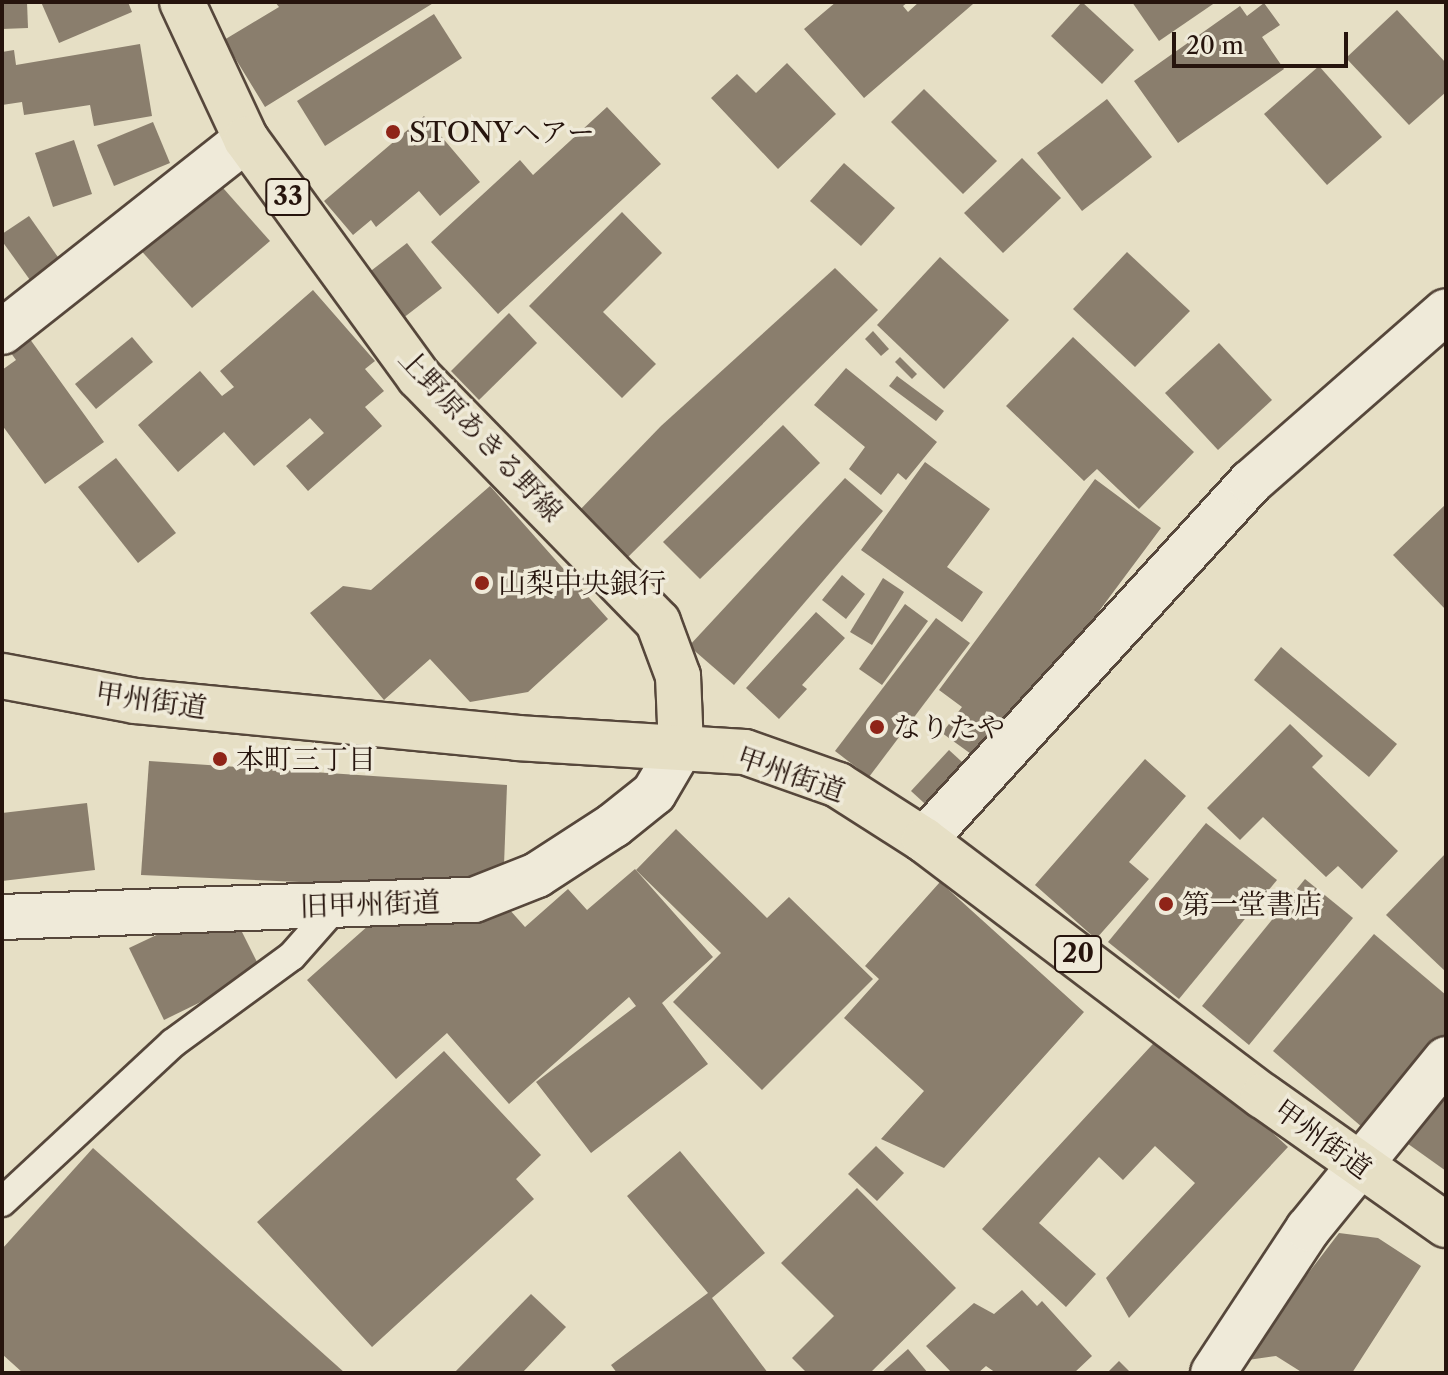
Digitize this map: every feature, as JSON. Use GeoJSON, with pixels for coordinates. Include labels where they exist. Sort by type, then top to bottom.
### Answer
{"type":"FeatureCollection","features":[{"type":"Feature","properties":{"kind":"main road","name":"上野原あきる野線"},"geometry":{"type":"LineString","coordinates":[[182,2],[246,139],[419,377],[658,622],[678,676],[681,747]]}},
{"type":"Feature","properties":{"kind":"main road","name":"甲州街道"},"geometry":{"type":"LineString","coordinates":[[2,676],[135,701],[545,740],[745,752],[838,785],[924,840],[1358,1164],[1446,1225]]}},
{"type":"Feature","properties":{"kind":"street"},"geometry":{"type":"LineString","coordinates":[[2,332],[246,139]]}},
{"type":"Feature","properties":{"kind":"street"},"geometry":{"type":"LineString","coordinates":[[924,840],[1251,482],[1446,311]]}},
{"type":"Feature","properties":{"kind":"street","name":"旧甲州街道"},"geometry":{"type":"LineString","coordinates":[[2,917],[474,900],[537,875],[654,793],[681,747]]}},
{"type":"Feature","properties":{"kind":"street"},"geometry":{"type":"LineString","coordinates":[[1213,1373],[1358,1164],[1409,1109],[1446,1059]]}},
{"type":"Feature","properties":{"kind":"lane"},"geometry":{"type":"LineString","coordinates":[[2,1202],[173,1043],[292,956],[337,905]]}},
{"type":"Feature","properties":{"kind":"building"},"geometry":{"type":"Polygon","coordinates":[[[2,2],[27,2],[28,28],[2,29],[2,2]]]}},
{"type":"Feature","properties":{"kind":"building"},"geometry":{"type":"Polygon","coordinates":[[[41,2],[128,2],[132,12],[59,43],[41,2]]]}},
{"type":"Feature","properties":{"kind":"building"},"geometry":{"type":"Polygon","coordinates":[[[275,2],[435,2],[265,107],[224,40],[279,7],[275,2]]]}},
{"type":"Feature","properties":{"kind":"building"},"geometry":{"type":"Polygon","coordinates":[[[836,2],[908,2],[903,6],[908,12],[919,2],[973,4],[864,98],[804,29],[836,2]]]}},
{"type":"Feature","properties":{"kind":"building"},"geometry":{"type":"Polygon","coordinates":[[[1082,2],[1134,50],[1102,84],[1051,36],[1082,2]]]}},
{"type":"Feature","properties":{"kind":"building"},"geometry":{"type":"Polygon","coordinates":[[[1132,2],[1216,2],[1159,41],[1132,2]]]}},
{"type":"Feature","properties":{"kind":"building"},"geometry":{"type":"Polygon","coordinates":[[[1264,3],[1280,25],[1262,37],[1284,69],[1178,143],[1134,81],[1240,6],[1247,16],[1264,3]]]}},
{"type":"Feature","properties":{"kind":"building"},"geometry":{"type":"Polygon","coordinates":[[[1397,10],[1446,63],[1446,92],[1409,125],[1346,58],[1397,10]]]}},
{"type":"Feature","properties":{"kind":"building"},"geometry":{"type":"Polygon","coordinates":[[[434,14],[462,58],[325,146],[297,101],[434,14]]]}},
{"type":"Feature","properties":{"kind":"building"},"geometry":{"type":"Polygon","coordinates":[[[140,44],[152,116],[94,126],[90,105],[24,115],[22,102],[2,105],[2,52],[14,50],[16,65],[140,44]]]}},
{"type":"Feature","properties":{"kind":"building"},"geometry":{"type":"Polygon","coordinates":[[[787,63],[836,114],[778,169],[711,98],[737,74],[756,93],[787,63]]]}},
{"type":"Feature","properties":{"kind":"building"},"geometry":{"type":"Polygon","coordinates":[[[1319,66],[1382,137],[1327,185],[1264,114],[1319,66]]]}},
{"type":"Feature","properties":{"kind":"building"},"geometry":{"type":"Polygon","coordinates":[[[924,89],[997,161],[963,194],[891,122],[924,89]]]}},
{"type":"Feature","properties":{"kind":"building"},"geometry":{"type":"Polygon","coordinates":[[[1107,99],[1152,157],[1082,211],[1037,153],[1107,99]]]}},
{"type":"Feature","properties":{"kind":"building"},"geometry":{"type":"Polygon","coordinates":[[[607,107],[661,164],[498,314],[431,242],[520,160],[533,175],[607,107]]]}},
{"type":"Feature","properties":{"kind":"building"},"geometry":{"type":"Polygon","coordinates":[[[424,116],[480,182],[440,216],[419,191],[376,227],[371,220],[353,235],[324,201],[424,116]]]}},
{"type":"Feature","properties":{"kind":"building"},"geometry":{"type":"Polygon","coordinates":[[[153,122],[170,163],[114,186],[97,145],[153,122]]]}},
{"type":"Feature","properties":{"kind":"building"},"geometry":{"type":"Polygon","coordinates":[[[74,140],[92,194],[53,207],[35,153],[74,140]]]}},
{"type":"Feature","properties":{"kind":"building"},"geometry":{"type":"Polygon","coordinates":[[[1022,158],[1061,198],[1003,253],[964,213],[1022,158]]]}},
{"type":"Feature","properties":{"kind":"building"},"geometry":{"type":"Polygon","coordinates":[[[844,163],[895,208],[861,246],[810,201],[844,163]]]}},
{"type":"Feature","properties":{"kind":"building"},"geometry":{"type":"Polygon","coordinates":[[[216,180],[270,241],[192,308],[138,247],[216,180]]]}},
{"type":"Feature","properties":{"kind":"building"},"geometry":{"type":"Polygon","coordinates":[[[622,212],[662,253],[603,312],[656,364],[622,398],[529,306],[622,212]]]}},
{"type":"Feature","properties":{"kind":"building"},"geometry":{"type":"Polygon","coordinates":[[[29,216],[60,260],[30,280],[2,241],[2,234],[29,216]]]}},
{"type":"Feature","properties":{"kind":"building"},"geometry":{"type":"Polygon","coordinates":[[[407,243],[442,288],[398,322],[363,277],[407,243]]]}},
{"type":"Feature","properties":{"kind":"building"},"geometry":{"type":"Polygon","coordinates":[[[1127,252],[1190,311],[1135,367],[1073,309],[1127,252]]]}},
{"type":"Feature","properties":{"kind":"building"},"geometry":{"type":"Polygon","coordinates":[[[940,257],[1009,320],[944,389],[877,325],[940,257]]]}},
{"type":"Feature","properties":{"kind":"building"},"geometry":{"type":"Polygon","coordinates":[[[835,268],[878,310],[625,560],[576,514],[661,426],[835,268]]]}},
{"type":"Feature","properties":{"kind":"building"},"geometry":{"type":"Polygon","coordinates":[[[313,290],[375,361],[365,369],[384,391],[365,407],[382,426],[308,491],[286,466],[324,433],[310,418],[254,466],[224,432],[178,472],[138,425],[200,371],[222,396],[234,387],[220,371],[313,290]]]}},
{"type":"Feature","properties":{"kind":"building"},"geometry":{"type":"Polygon","coordinates":[[[509,313],[537,343],[479,400],[451,371],[509,313]]]}},
{"type":"Feature","properties":{"kind":"building"},"geometry":{"type":"Polygon","coordinates":[[[873,331],[889,349],[881,356],[865,339],[873,331]]]}},
{"type":"Feature","properties":{"kind":"building"},"geometry":{"type":"Polygon","coordinates":[[[27,335],[104,442],[45,484],[2,425],[2,370],[16,360],[8,349],[27,335]]]}},
{"type":"Feature","properties":{"kind":"building"},"geometry":{"type":"Polygon","coordinates":[[[132,337],[153,362],[96,409],[75,384],[132,337]]]}},
{"type":"Feature","properties":{"kind":"building"},"geometry":{"type":"Polygon","coordinates":[[[1073,337],[1194,452],[1139,509],[1097,469],[1084,481],[1006,406],[1073,337]]]}},
{"type":"Feature","properties":{"kind":"building"},"geometry":{"type":"Polygon","coordinates":[[[1219,343],[1272,400],[1218,450],[1165,393],[1219,343]]]}},
{"type":"Feature","properties":{"kind":"building"},"geometry":{"type":"Polygon","coordinates":[[[900,357],[917,374],[912,379],[895,362],[900,357]]]}},
{"type":"Feature","properties":{"kind":"building"},"geometry":{"type":"Polygon","coordinates":[[[846,368],[937,442],[906,480],[898,473],[881,495],[849,469],[865,447],[814,405],[846,368]]]}},
{"type":"Feature","properties":{"kind":"building"},"geometry":{"type":"Polygon","coordinates":[[[897,376],[944,411],[936,421],[889,386],[897,376]]]}},
{"type":"Feature","properties":{"kind":"building"},"geometry":{"type":"Polygon","coordinates":[[[783,425],[820,463],[700,579],[663,542],[783,425]]]}},
{"type":"Feature","properties":{"kind":"building"},"geometry":{"type":"Polygon","coordinates":[[[116,458],[176,533],[138,563],[78,487],[116,458]]]}},
{"type":"Feature","properties":{"kind":"building"},"geometry":{"type":"Polygon","coordinates":[[[925,462],[990,509],[947,567],[983,592],[962,622],[861,550],[925,462]]]}},
{"type":"Feature","properties":{"kind":"building"},"geometry":{"type":"Polygon","coordinates":[[[845,478],[883,511],[734,685],[689,646],[845,478]]]}},
{"type":"Feature","properties":{"kind":"building"},"geometry":{"type":"Polygon","coordinates":[[[1095,479],[1161,528],[985,764],[942,733],[962,707],[939,690],[1095,479]]]}},
{"type":"Feature","properties":{"kind":"building"},"geometry":{"type":"Polygon","coordinates":[[[490,486],[608,619],[528,692],[470,702],[430,659],[384,700],[310,613],[343,586],[371,590],[490,486]]]}},
{"type":"Feature","properties":{"kind":"building"},"geometry":{"type":"Polygon","coordinates":[[[1446,504],[1446,610],[1393,555],[1446,504]]]}},
{"type":"Feature","properties":{"kind":"building"},"geometry":{"type":"Polygon","coordinates":[[[842,575],[865,594],[846,619],[822,600],[842,575]]]}},
{"type":"Feature","properties":{"kind":"building"},"geometry":{"type":"Polygon","coordinates":[[[883,578],[904,592],[872,645],[850,632],[883,578]]]}},
{"type":"Feature","properties":{"kind":"building"},"geometry":{"type":"Polygon","coordinates":[[[905,604],[928,621],[882,685],[859,669],[905,604]]]}},
{"type":"Feature","properties":{"kind":"building"},"geometry":{"type":"Polygon","coordinates":[[[816,612],[845,638],[802,685],[807,689],[779,719],[746,688],[816,612]]]}},
{"type":"Feature","properties":{"kind":"building"},"geometry":{"type":"Polygon","coordinates":[[[936,618],[970,643],[869,777],[835,751],[936,618]]]}},
{"type":"Feature","properties":{"kind":"building"},"geometry":{"type":"Polygon","coordinates":[[[1281,647],[1397,744],[1369,777],[1254,680],[1281,647]]]}},
{"type":"Feature","properties":{"kind":"building"},"geometry":{"type":"Polygon","coordinates":[[[1290,724],[1323,756],[1312,767],[1398,851],[1362,889],[1338,866],[1326,877],[1263,817],[1240,840],[1207,808],[1290,724]]]}},
{"type":"Feature","properties":{"kind":"building"},"geometry":{"type":"Polygon","coordinates":[[[949,750],[973,772],[935,813],[911,791],[949,750]]]}},
{"type":"Feature","properties":{"kind":"building"},"geometry":{"type":"Polygon","coordinates":[[[1145,759],[1186,796],[1129,862],[1149,879],[1096,939],[1035,885],[1145,759]]]}},
{"type":"Feature","properties":{"kind":"building"},"geometry":{"type":"Polygon","coordinates":[[[149,761],[507,785],[504,865],[445,885],[412,887],[141,875],[149,761]]]}},
{"type":"Feature","properties":{"kind":"building"},"geometry":{"type":"Polygon","coordinates":[[[87,803],[95,870],[2,881],[2,813],[87,803]]]}},
{"type":"Feature","properties":{"kind":"building"},"geometry":{"type":"Polygon","coordinates":[[[1206,823],[1277,880],[1179,999],[1108,942],[1206,823]]]}},
{"type":"Feature","properties":{"kind":"building"},"geometry":{"type":"Polygon","coordinates":[[[676,829],[767,918],[789,897],[873,979],[762,1090],[673,1002],[721,953],[636,870],[676,829]]]}},
{"type":"Feature","properties":{"kind":"building"},"geometry":{"type":"Polygon","coordinates":[[[1446,853],[1446,972],[1386,915],[1446,853]]]}},
{"type":"Feature","properties":{"kind":"building"},"geometry":{"type":"Polygon","coordinates":[[[635,869],[713,957],[662,1003],[708,1064],[591,1153],[536,1082],[636,1006],[629,997],[509,1104],[447,1033],[396,1079],[307,980],[369,925],[509,909],[525,927],[568,889],[587,910],[635,869]]]}},
{"type":"Feature","properties":{"kind":"building"},"geometry":{"type":"Polygon","coordinates":[[[1305,879],[1353,918],[1249,1045],[1202,1006],[1305,879]]]}},
{"type":"Feature","properties":{"kind":"building"},"geometry":{"type":"Polygon","coordinates":[[[940,882],[1084,1012],[944,1168],[881,1139],[924,1091],[844,1018],[879,979],[865,966],[940,882]]]}},
{"type":"Feature","properties":{"kind":"building"},"geometry":{"type":"Polygon","coordinates":[[[241,930],[262,972],[164,1020],[129,948],[165,931],[241,930]]]}},
{"type":"Feature","properties":{"kind":"building"},"geometry":{"type":"Polygon","coordinates":[[[1374,934],[1446,995],[1446,1043],[1369,1133],[1273,1051],[1374,934]]]}},
{"type":"Feature","properties":{"kind":"building"},"geometry":{"type":"Polygon","coordinates":[[[1163,1033],[1288,1147],[1129,1318],[1106,1278],[1195,1183],[1155,1146],[1123,1180],[1099,1157],[1039,1223],[1096,1274],[1066,1307],[982,1229],[1163,1033]]]}},
{"type":"Feature","properties":{"kind":"building"},"geometry":{"type":"Polygon","coordinates":[[[444,1051],[541,1155],[516,1179],[534,1199],[372,1347],[257,1222],[444,1051]]]}},
{"type":"Feature","properties":{"kind":"building"},"geometry":{"type":"Polygon","coordinates":[[[1446,1083],[1446,1171],[1404,1141],[1446,1083]]]}},
{"type":"Feature","properties":{"kind":"building"},"geometry":{"type":"Polygon","coordinates":[[[876,1146],[904,1173],[877,1201],[848,1174],[876,1146]]]}},
{"type":"Feature","properties":{"kind":"building"},"geometry":{"type":"Polygon","coordinates":[[[93,1148],[345,1373],[23,1373],[2,1354],[2,1249],[93,1148]]]}},
{"type":"Feature","properties":{"kind":"building"},"geometry":{"type":"Polygon","coordinates":[[[680,1151],[765,1253],[712,1298],[768,1373],[617,1373],[611,1365],[708,1293],[627,1196],[680,1151]]]}},
{"type":"Feature","properties":{"kind":"building"},"geometry":{"type":"Polygon","coordinates":[[[857,1188],[956,1288],[870,1373],[807,1373],[792,1358],[834,1316],[781,1263],[857,1188]]]}},
{"type":"Feature","properties":{"kind":"building"},"geometry":{"type":"Polygon","coordinates":[[[1339,1233],[1378,1238],[1421,1266],[1352,1373],[1303,1373],[1276,1356],[1241,1361],[1339,1233]]]}},
{"type":"Feature","properties":{"kind":"building"},"geometry":{"type":"Polygon","coordinates":[[[1022,1290],[1037,1306],[1042,1301],[1092,1356],[1074,1373],[996,1373],[986,1366],[978,1373],[952,1373],[926,1346],[974,1303],[994,1314],[1022,1290]]]}},
{"type":"Feature","properties":{"kind":"building"},"geometry":{"type":"Polygon","coordinates":[[[531,1294],[566,1327],[522,1373],[454,1373],[531,1294]]]}},
{"type":"Feature","properties":{"kind":"building"},"geometry":{"type":"Polygon","coordinates":[[[908,1349],[928,1373],[881,1373],[908,1349]]]}},
{"type":"Feature","properties":{"kind":"building"},"geometry":{"type":"Polygon","coordinates":[[[1119,1361],[1131,1373],[1107,1373],[1119,1361]]]}},
{"type":"Feature","properties":{"kind":"place","name":"STONYヘアー"},"geometry":{"type":"Point","coordinates":[393,132]}},
{"type":"Feature","properties":{"kind":"place","name":"山梨中央銀行"},"geometry":{"type":"Point","coordinates":[482,583]}},
{"type":"Feature","properties":{"kind":"place","name":"なりたや"},"geometry":{"type":"Point","coordinates":[877,727]}},
{"type":"Feature","properties":{"kind":"place","name":"本町三丁目"},"geometry":{"type":"Point","coordinates":[220,759]}},
{"type":"Feature","properties":{"kind":"place","name":"第一堂書店"},"geometry":{"type":"Point","coordinates":[1166,904]}}]}
